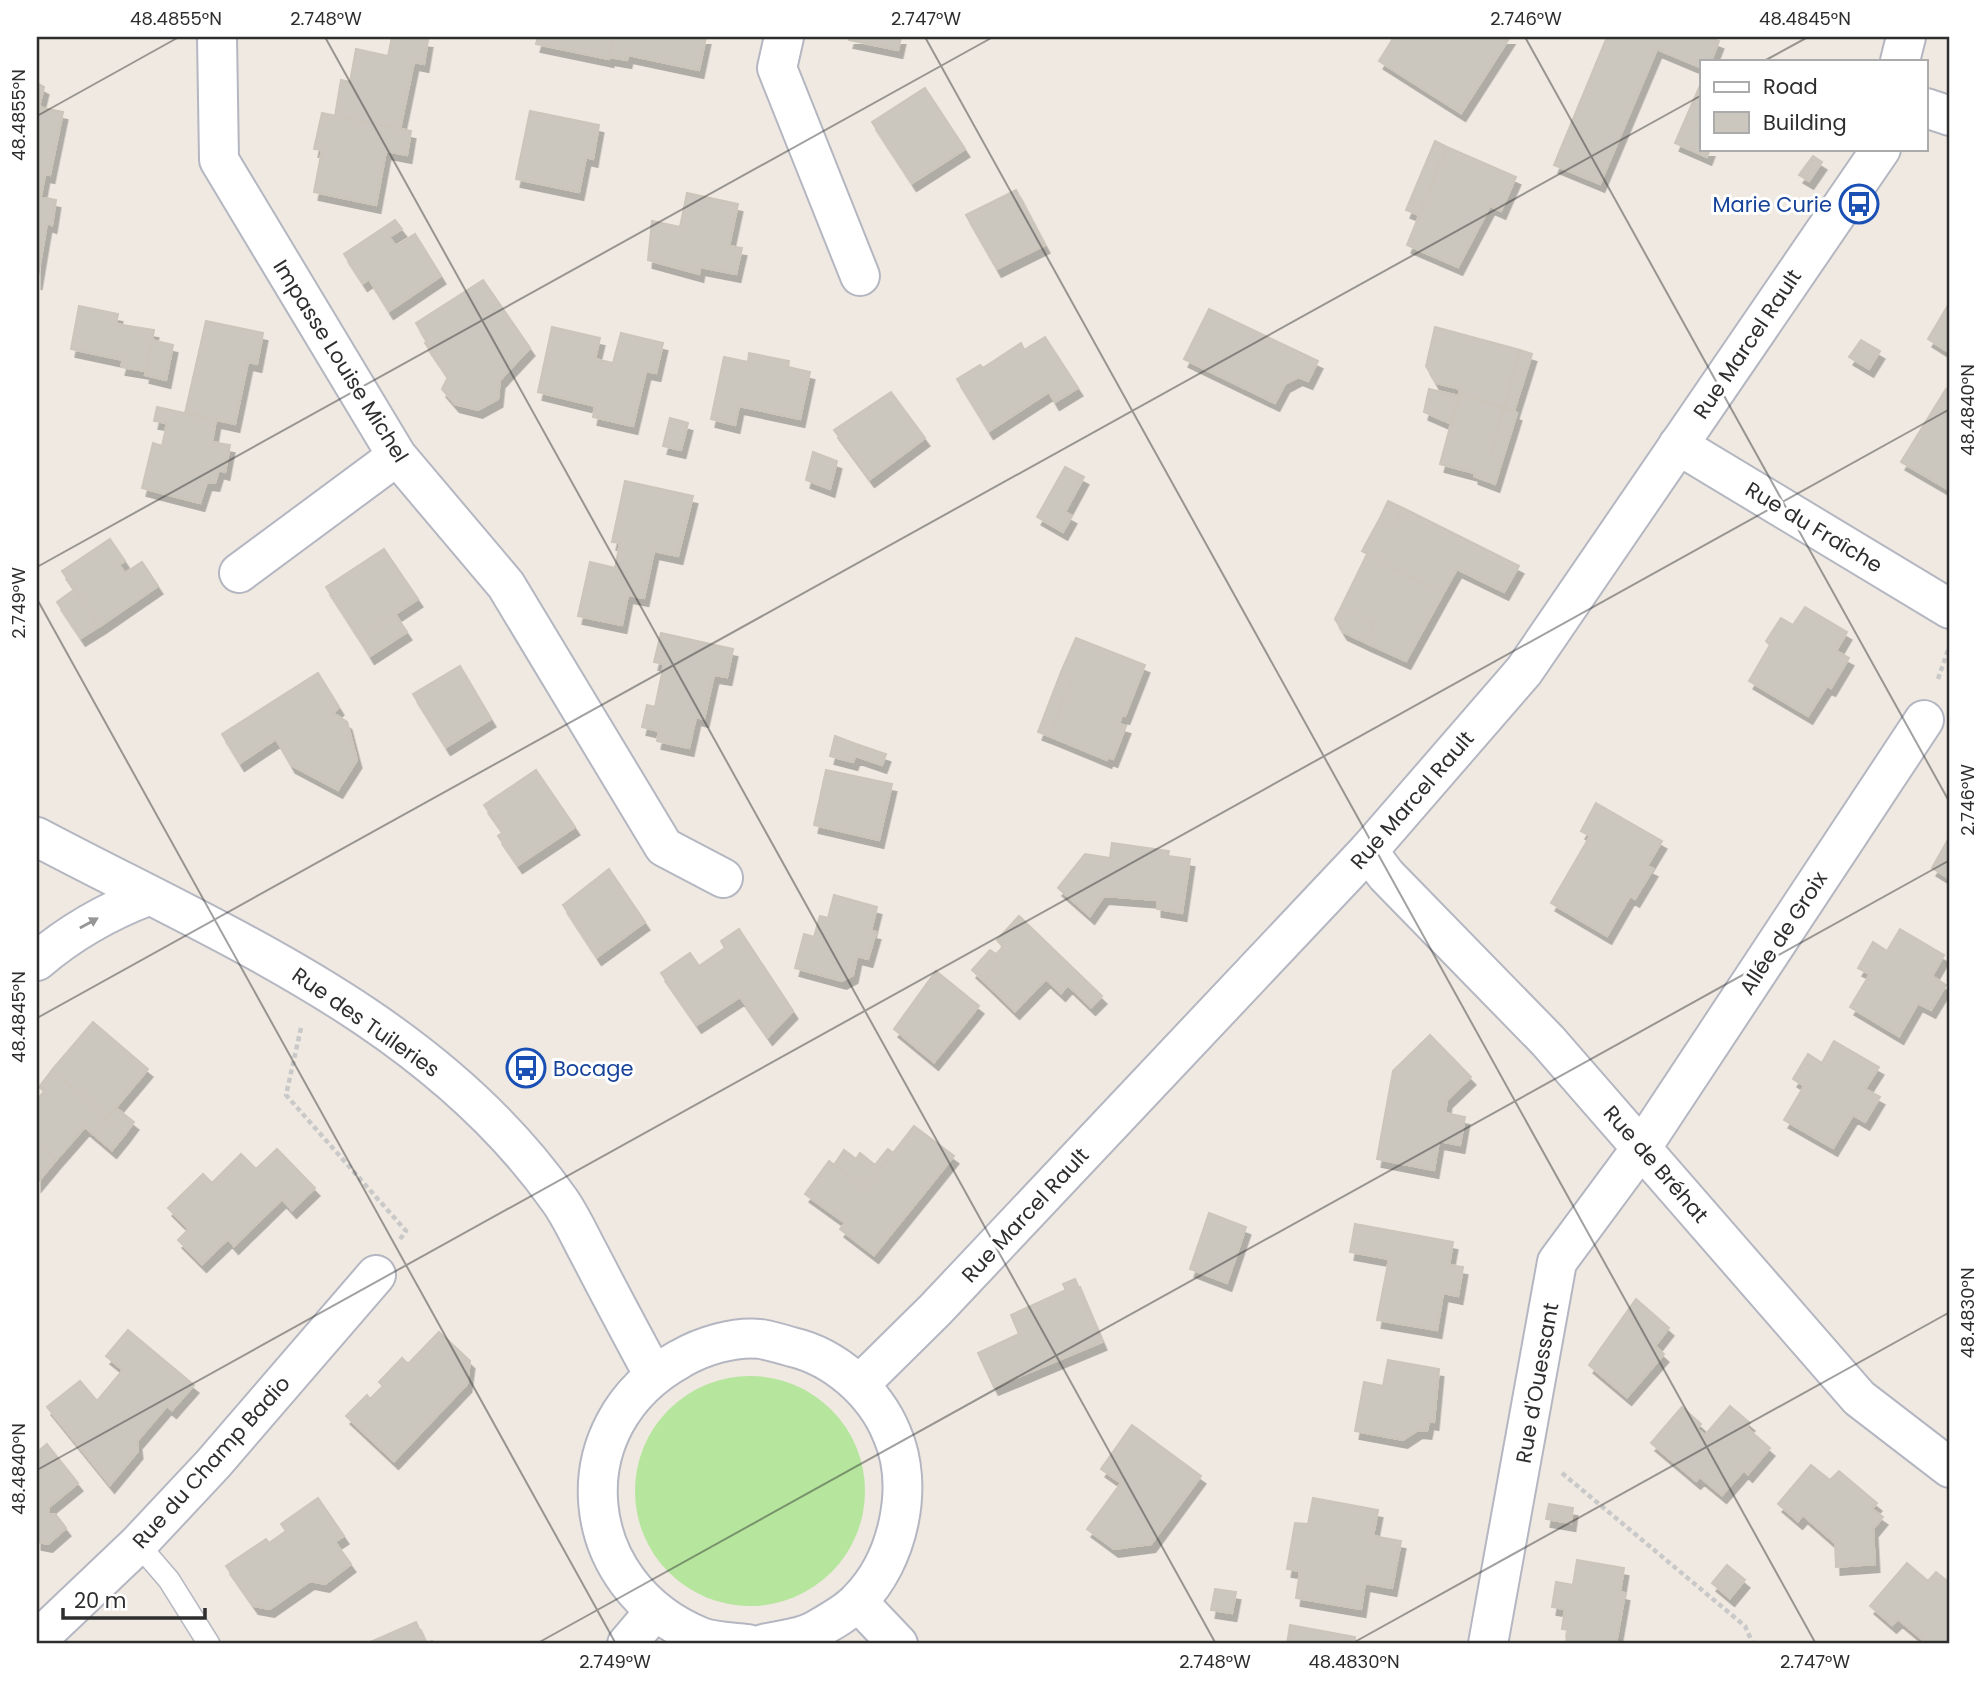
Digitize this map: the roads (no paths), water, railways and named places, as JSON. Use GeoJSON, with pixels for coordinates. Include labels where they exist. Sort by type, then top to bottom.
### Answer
{"type":"FeatureCollection","features":[{"type":"Feature","properties":{"kind":"street","name":"Impasse Louise Michel"},"geometry":{"type":"LineString","coordinates":[[217,37],[219,160],[397,456],[506,585],[664,847],[723,878]]}},
{"type":"Feature","properties":{"kind":"street"},"geometry":{"type":"LineString","coordinates":[[783,37],[777,68],[860,276]]}},
{"type":"Feature","properties":{"kind":"street"},"geometry":{"type":"LineString","coordinates":[[1900,60],[1906,37]]}},
{"type":"Feature","properties":{"kind":"street"},"geometry":{"type":"LineString","coordinates":[[1927,108],[1950,116]]}},
{"type":"Feature","properties":{"kind":"street","name":"Rue Marcel Rault"},"geometry":{"type":"LineString","coordinates":[[860,1384],[935,1310],[1368,851],[1524,671],[1880,150]]}},
{"type":"Feature","properties":{"kind":"street","name":"Rue du Fraîche"},"geometry":{"type":"LineString","coordinates":[[1678,445],[1950,609]]}},
{"type":"Feature","properties":{"kind":"street"},"geometry":{"type":"LineString","coordinates":[[239,573],[397,456]]}},
{"type":"Feature","properties":{"kind":"street","name":"Allée de Groix"},"geometry":{"type":"LineString","coordinates":[[1642,1147],[1924,720]]}},
{"type":"Feature","properties":{"kind":"street","name":"Rue des Tuileries"},"geometry":{"type":"LineString","coordinates":[[37,837],[148,896],[223,930],[312,981],[408,1045],[478,1103],[562,1203],[653,1374]]}},
{"type":"Feature","properties":{"kind":"street","name":"Rue de Bréhat"},"geometry":{"type":"LineString","coordinates":[[1368,851],[1386,875],[1548,1041],[1858,1398],[1950,1468]]}},
{"type":"Feature","properties":{"kind":"street"},"geometry":{"type":"LineString","coordinates":[[37,961],[69,933],[115,908],[148,896]]}},
{"type":"Feature","properties":{"kind":"street","name":"Rue d'Ouessant"},"geometry":{"type":"LineString","coordinates":[[1488,1644],[1527,1444],[1557,1262],[1642,1147]]}},
{"type":"Feature","properties":{"kind":"street","name":"Rue du Champ Badio"},"geometry":{"type":"LineString","coordinates":[[37,1640],[138,1544],[213,1464],[376,1275]]}},
{"type":"Feature","properties":{"kind":"street"},"geometry":{"type":"LineString","coordinates":[[748,1644],[702,1638],[654,1612],[618,1570],[599,1519],[599,1465],[617,1414],[653,1374],[703,1346],[759,1339],[813,1352],[860,1384],[892,1434],[904,1493],[891,1552],[858,1602],[811,1633],[763,1644]]}},
{"type":"Feature","properties":{"kind":"street"},"geometry":{"type":"LineString","coordinates":[[858,1602],[898,1644]]}},
{"type":"Feature","properties":{"kind":"street"},"geometry":{"type":"LineString","coordinates":[[627,1644],[654,1612]]}},
{"type":"Feature","properties":{"kind":"lane"},"geometry":{"type":"LineString","coordinates":[[138,1544],[169,1580],[209,1644]]}},
{"type":"Feature","properties":{"kind":"place","name":"Marie Curie"},"geometry":{"type":"Point","coordinates":[1859,204]}},
{"type":"Feature","properties":{"kind":"place","name":"Bocage"},"geometry":{"type":"Point","coordinates":[526,1068]}}]}
